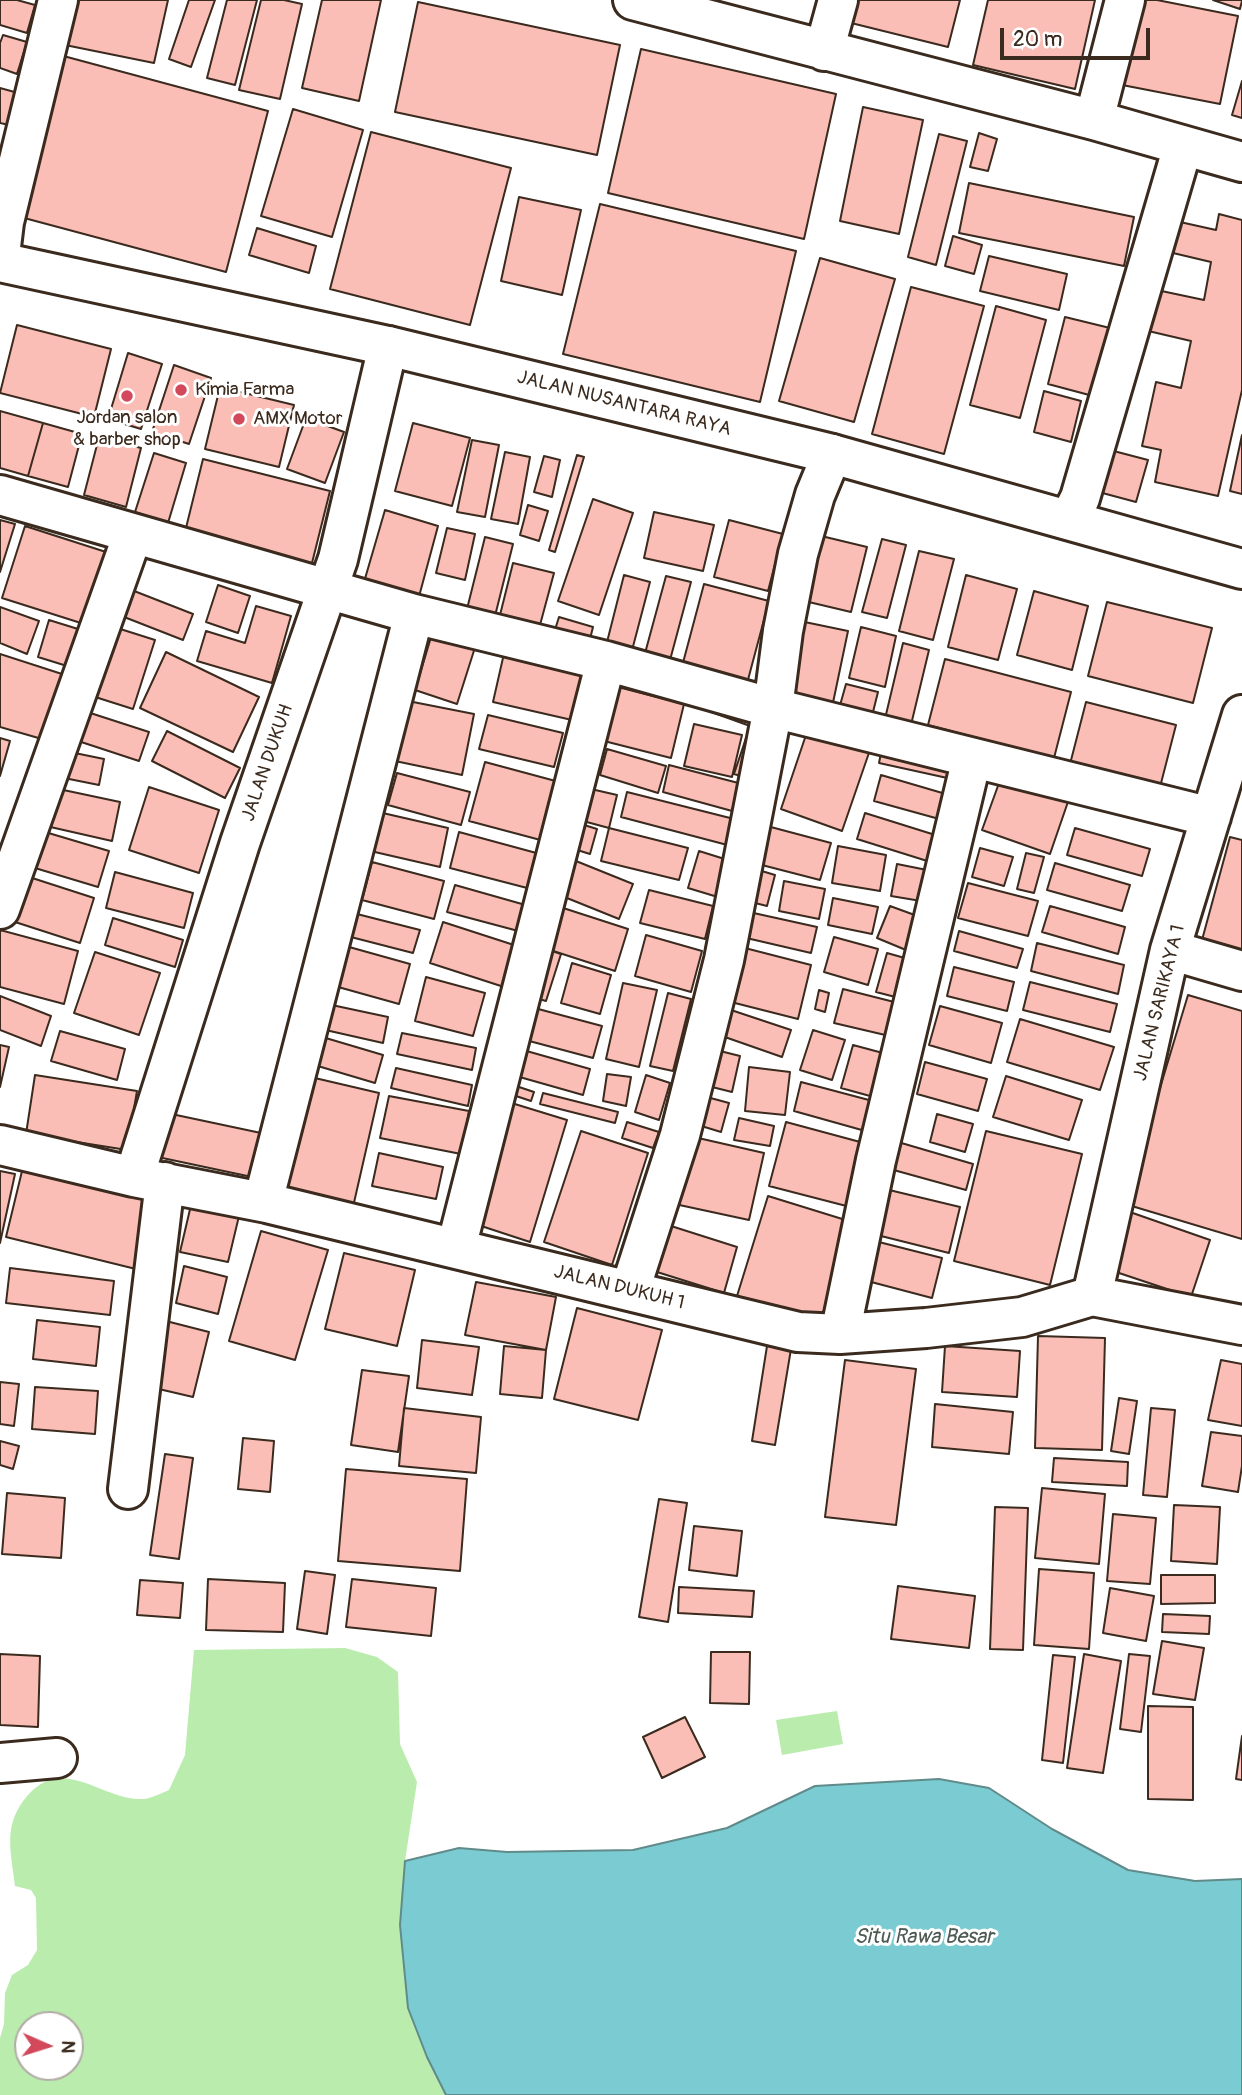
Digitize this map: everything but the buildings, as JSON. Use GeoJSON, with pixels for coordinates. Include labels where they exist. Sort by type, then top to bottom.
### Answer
{"type":"FeatureCollection","features":[{"type":"Feature","properties":{"kind":"main road"},"geometry":{"type":"LineString","coordinates":[[0,255],[4,222],[58,0]]}},
{"type":"Feature","properties":{"kind":"main road"},"geometry":{"type":"LineString","coordinates":[[633,0],[1094,120],[1242,162]]}},
{"type":"Feature","properties":{"kind":"main road"},"geometry":{"type":"LineString","coordinates":[[824,51],[838,0]]}},
{"type":"Feature","properties":{"kind":"main road"},"geometry":{"type":"LineString","coordinates":[[1094,120],[1125,0]]}},
{"type":"Feature","properties":{"kind":"main road"},"geometry":{"type":"LineString","coordinates":[[1069,520],[1080,498],[1183,146]]}},
{"type":"Feature","properties":{"kind":"main road","name":"JALAN NUSANTARA RAYA"},"geometry":{"type":"LineString","coordinates":[[0,262],[388,346],[832,454],[1242,569]]}},
{"type":"Feature","properties":{"kind":"main road","name":"JALAN DUKUH"},"geometry":{"type":"LineString","coordinates":[[128,1489],[149,1179],[240,843],[328,590],[354,496],[388,346]]}},
{"type":"Feature","properties":{"kind":"main road"},"geometry":{"type":"LineString","coordinates":[[630,1290],[680,1135],[724,960],[773,708],[783,631],[798,554],[815,495],[832,454]]}},
{"type":"Feature","properties":{"kind":"main road"},"geometry":{"type":"LineString","coordinates":[[0,495],[414,614],[607,661],[773,708],[1211,817]]}},
{"type":"Feature","properties":{"kind":"main road"},"geometry":{"type":"LineString","coordinates":[[0,909],[134,534]]}},
{"type":"Feature","properties":{"kind":"main road"},"geometry":{"type":"LineString","coordinates":[[263,1202],[414,614]]}},
{"type":"Feature","properties":{"kind":"main road"},"geometry":{"type":"LineString","coordinates":[[456,1248],[607,661]]}},
{"type":"Feature","properties":{"kind":"main road","name":"JALAN SARIKAYA 1"},"geometry":{"type":"LineString","coordinates":[[1092,1296],[1170,950],[1242,715]]}},
{"type":"Feature","properties":{"kind":"main road"},"geometry":{"type":"LineString","coordinates":[[840,1334],[876,1160],[972,758]]}},
{"type":"Feature","properties":{"kind":"main road"},"geometry":{"type":"LineString","coordinates":[[1170,950],[1242,971]]}},
{"type":"Feature","properties":{"kind":"main road","name":"JALAN DUKUH 1"},"geometry":{"type":"LineString","coordinates":[[0,1145],[263,1202],[798,1332],[840,1334],[1022,1317],[1092,1296],[1242,1325]]}},
{"type":"Feature","properties":{"kind":"main road"},"geometry":{"type":"LineString","coordinates":[[0,1763],[57,1758]]}},
{"type":"Feature","properties":{"kind":"green space"},"geometry":{"type":"Polygon","coordinates":[[[345,1648],[377,1657],[398,1672],[400,1744],[417,1782],[405,1861],[400,1925],[408,2008],[427,2057],[446,2095],[0,2095],[0,2038],[4,2024],[5,1993],[12,1975],[28,1965],[37,1950],[36,1898],[31,1890],[15,1886],[10,1849],[14,1817],[28,1795],[42,1783],[55,1779],[84,1782],[128,1798],[144,1799],[157,1795],[169,1790],[185,1755],[194,1650],[345,1648]]]}},
{"type":"Feature","properties":{"kind":"green space"},"geometry":{"type":"Polygon","coordinates":[[[837,1711],[843,1744],[782,1755],[776,1720],[837,1711]]]}},
{"type":"Feature","properties":{"kind":"water","name":"Situ Rawa Besar"},"geometry":{"type":"Polygon","coordinates":[[[939,1779],[989,1788],[1052,1829],[1128,1870],[1195,1881],[1242,1879],[1242,2095],[446,2095],[427,2057],[408,2008],[400,1925],[405,1861],[459,1848],[507,1852],[633,1850],[727,1828],[815,1786],[939,1779]]]}},
{"type":"Feature","properties":{"kind":"place","name":"Kimia Farma"},"geometry":{"type":"Point","coordinates":[181,390]}},
{"type":"Feature","properties":{"kind":"place","name":"Jordan salon & barber shop"},"geometry":{"type":"Point","coordinates":[127,396]}},
{"type":"Feature","properties":{"kind":"place","name":"AMX Motor"},"geometry":{"type":"Point","coordinates":[239,419]}}]}
